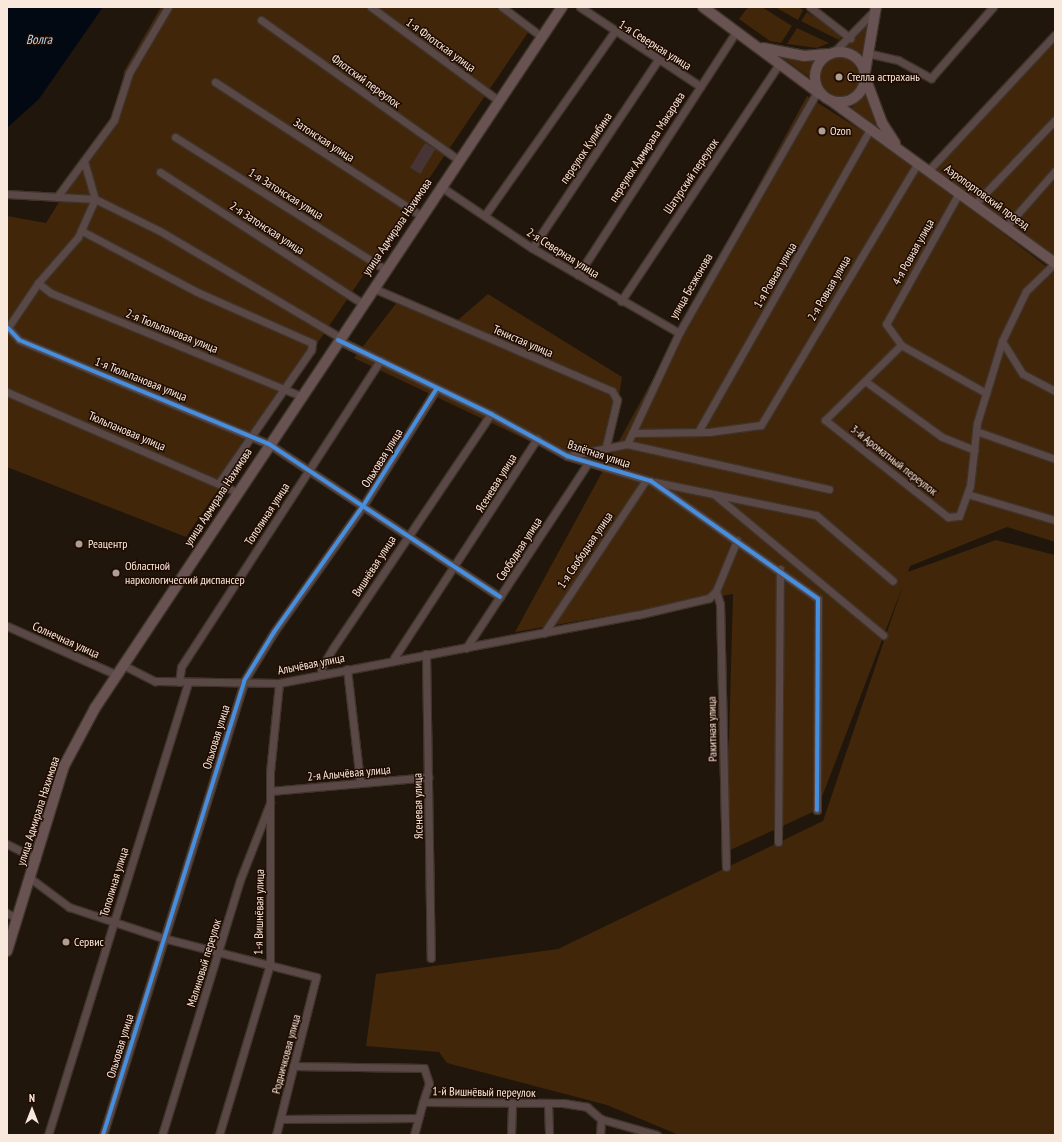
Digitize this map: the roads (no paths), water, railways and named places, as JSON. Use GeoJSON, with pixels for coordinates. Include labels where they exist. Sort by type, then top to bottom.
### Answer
{"type":"FeatureCollection","features":[{"type":"Feature","properties":{"kind":"main road","name":"улица Адмирала Нахимова"},"geometry":{"type":"LineString","coordinates":[[7,951],[64,766],[117,675],[362,303],[562,7]]}},
{"type":"Feature","properties":{"kind":"main road"},"geometry":{"type":"LineString","coordinates":[[702,7],[754,44],[792,55],[850,53],[858,59],[882,123],[904,153]]}},
{"type":"Feature","properties":{"kind":"main road"},"geometry":{"type":"LineString","coordinates":[[832,53],[816,67],[814,77],[823,96],[840,102],[858,95],[865,76],[867,52],[875,9]]}},
{"type":"Feature","properties":{"kind":"main road","name":"Аэропортовский проезд"},"geometry":{"type":"LineString","coordinates":[[754,44],[823,96],[959,192],[1055,263]]}},
{"type":"Feature","properties":{"kind":"street"},"geometry":{"type":"LineString","coordinates":[[57,197],[114,120],[130,73],[168,7]]}},
{"type":"Feature","properties":{"kind":"street","name":"1-я Флотская улица"},"geometry":{"type":"LineString","coordinates":[[371,7],[499,101]]}},
{"type":"Feature","properties":{"kind":"street"},"geometry":{"type":"LineString","coordinates":[[502,7],[542,37]]}},
{"type":"Feature","properties":{"kind":"street","name":"1-я Северная улица"},"geometry":{"type":"LineString","coordinates":[[580,7],[614,32],[700,86]]}},
{"type":"Feature","properties":{"kind":"street"},"geometry":{"type":"LineString","coordinates":[[810,7],[850,38]]}},
{"type":"Feature","properties":{"kind":"street"},"geometry":{"type":"LineString","coordinates":[[867,52],[898,60],[931,78],[993,7]]}},
{"type":"Feature","properties":{"kind":"street"},"geometry":{"type":"LineString","coordinates":[[832,53],[850,38],[875,9]]}},
{"type":"Feature","properties":{"kind":"street","name":"Флотский переулок"},"geometry":{"type":"LineString","coordinates":[[261,20],[459,160]]}},
{"type":"Feature","properties":{"kind":"street"},"geometry":{"type":"LineString","coordinates":[[485,215],[614,32]]}},
{"type":"Feature","properties":{"kind":"street","name":"переулок Адмирала Макарова"},"geometry":{"type":"LineString","coordinates":[[578,275],[736,32]]}},
{"type":"Feature","properties":{"kind":"street"},"geometry":{"type":"LineString","coordinates":[[928,171],[1055,35]]}},
{"type":"Feature","properties":{"kind":"street","name":"переулок Кулибина"},"geometry":{"type":"LineString","coordinates":[[532,248],[658,60]]}},
{"type":"Feature","properties":{"kind":"street","name":"Шатурский переулок"},"geometry":{"type":"LineString","coordinates":[[621,302],[780,63]]}},
{"type":"Feature","properties":{"kind":"street","name":"Затонская улица"},"geometry":{"type":"LineString","coordinates":[[215,82],[421,216]]}},
{"type":"Feature","properties":{"kind":"street","name":"улица Безжонова"},"geometry":{"type":"LineString","coordinates":[[627,444],[679,333],[823,96]]}},
{"type":"Feature","properties":{"kind":"street"},"geometry":{"type":"LineString","coordinates":[[975,204],[1055,120]]}},
{"type":"Feature","properties":{"kind":"street","name":"1-я Ровная улица"},"geometry":{"type":"LineString","coordinates":[[698,432],[870,129]]}},
{"type":"Feature","properties":{"kind":"street","name":"1-я Затонская улица"},"geometry":{"type":"LineString","coordinates":[[175,137],[385,269]]}},
{"type":"Feature","properties":{"kind":"street"},"geometry":{"type":"LineString","coordinates":[[7,329],[38,283],[82,231],[95,199],[84,161]]}},
{"type":"Feature","properties":{"kind":"street","name":"2-я Ровная улица"},"geometry":{"type":"LineString","coordinates":[[698,432],[761,425],[918,163]]}},
{"type":"Feature","properties":{"kind":"street"},"geometry":{"type":"LineString","coordinates":[[1006,227],[1055,171]]}},
{"type":"Feature","properties":{"kind":"street","name":"2-я Затонская улица"},"geometry":{"type":"LineString","coordinates":[[160,172],[362,303]]}},
{"type":"Feature","properties":{"kind":"street","name":"2-я Северная улица"},"geometry":{"type":"LineString","coordinates":[[440,186],[532,248],[621,302],[679,333]]}},
{"type":"Feature","properties":{"kind":"street","name":"4-я Ровная улица"},"geometry":{"type":"LineString","coordinates":[[901,345],[886,322],[959,192]]}},
{"type":"Feature","properties":{"kind":"street"},"geometry":{"type":"LineString","coordinates":[[7,194],[95,199]]}},
{"type":"Feature","properties":{"kind":"street","name":"Взлётная улица"},"geometry":{"type":"LineString","coordinates":[[95,199],[160,232],[339,339],[491,414],[567,456],[648,480],[780,570],[818,599],[817,810]]}},
{"type":"Feature","properties":{"kind":"street"},"geometry":{"type":"LineString","coordinates":[[82,231],[197,292],[309,340],[312,350],[250,435],[219,483]]}},
{"type":"Feature","properties":{"kind":"street"},"geometry":{"type":"LineString","coordinates":[[1055,263],[1026,291],[1002,341],[976,431],[967,494],[1055,520]]}},
{"type":"Feature","properties":{"kind":"street","name":"2-я Тюльпановая улица"},"geometry":{"type":"LineString","coordinates":[[38,283],[59,296],[301,396]]}},
{"type":"Feature","properties":{"kind":"street","name":"Тенистая улица"},"geometry":{"type":"LineString","coordinates":[[372,288],[612,391],[617,400],[606,446]]}},
{"type":"Feature","properties":{"kind":"street","name":"1-я Тюльпановая улица"},"geometry":{"type":"LineString","coordinates":[[7,329],[19,340],[269,444],[500,597]]}},
{"type":"Feature","properties":{"kind":"street"},"geometry":{"type":"LineString","coordinates":[[1002,341],[1024,374],[1055,391]]}},
{"type":"Feature","properties":{"kind":"street"},"geometry":{"type":"LineString","coordinates":[[974,450],[942,436],[865,381],[901,345],[986,393]]}},
{"type":"Feature","properties":{"kind":"street","name":"Тополиная улица"},"geometry":{"type":"LineString","coordinates":[[179,682],[181,667],[380,360]]}},
{"type":"Feature","properties":{"kind":"street","name":"3-й Ароматный переулок"},"geometry":{"type":"LineString","coordinates":[[865,381],[825,420],[948,516],[961,513],[967,494]]}},
{"type":"Feature","properties":{"kind":"street","name":"Ольховая улица"},"geometry":{"type":"LineString","coordinates":[[103,1135],[163,938],[244,682],[274,632],[363,506],[438,388]]}},
{"type":"Feature","properties":{"kind":"street","name":"Тюльпановая улица"},"geometry":{"type":"LineString","coordinates":[[7,392],[237,492]]}},
{"type":"Feature","properties":{"kind":"street","name":"Вишнёвая улица"},"geometry":{"type":"LineString","coordinates":[[322,674],[321,668],[333,648],[407,536],[491,414]]}},
{"type":"Feature","properties":{"kind":"street"},"geometry":{"type":"LineString","coordinates":[[976,431],[1055,459]]}},
{"type":"Feature","properties":{"kind":"street"},"geometry":{"type":"LineString","coordinates":[[632,433],[698,432]]}},
{"type":"Feature","properties":{"kind":"street","name":"Ясеневая улица"},"geometry":{"type":"LineString","coordinates":[[394,658],[456,568],[537,439]]}},
{"type":"Feature","properties":{"kind":"street"},"geometry":{"type":"LineString","coordinates":[[567,456],[606,446],[627,444],[829,489]]}},
{"type":"Feature","properties":{"kind":"street","name":"Свободная улица"},"geometry":{"type":"LineString","coordinates":[[466,648],[588,463]]}},
{"type":"Feature","properties":{"kind":"street"},"geometry":{"type":"LineString","coordinates":[[648,480],[816,515],[893,580]]}},
{"type":"Feature","properties":{"kind":"street","name":"1-я Свободная улица"},"geometry":{"type":"LineString","coordinates":[[544,633],[648,480]]}},
{"type":"Feature","properties":{"kind":"street"},"geometry":{"type":"LineString","coordinates":[[713,494],[883,635]]}},
{"type":"Feature","properties":{"kind":"street"},"geometry":{"type":"LineString","coordinates":[[716,591],[737,540]]}},
{"type":"Feature","properties":{"kind":"street"},"geometry":{"type":"LineString","coordinates":[[778,842],[780,570]]}},
{"type":"Feature","properties":{"kind":"street","name":"Алычёвая улица"},"geometry":{"type":"LineString","coordinates":[[123,665],[135,673],[155,681],[279,683],[394,658],[466,648],[706,599],[716,591]]}},
{"type":"Feature","properties":{"kind":"street","name":"Ракитная улица"},"geometry":{"type":"LineString","coordinates":[[716,591],[720,604],[726,866]]}},
{"type":"Feature","properties":{"kind":"street","name":"Солнечная улица"},"geometry":{"type":"LineString","coordinates":[[7,626],[117,675]]}},
{"type":"Feature","properties":{"kind":"street","name":"Ясеневая улица"},"geometry":{"type":"LineString","coordinates":[[426,654],[431,958]]}},
{"type":"Feature","properties":{"kind":"street"},"geometry":{"type":"LineString","coordinates":[[347,669],[360,782]]}},
{"type":"Feature","properties":{"kind":"street","name":"Тополиная улица"},"geometry":{"type":"LineString","coordinates":[[48,1135],[188,682]]}},
{"type":"Feature","properties":{"kind":"street","name":"1-я Вишнёвая улица"},"geometry":{"type":"LineString","coordinates":[[219,1135],[270,964],[273,727],[279,683]]}},
{"type":"Feature","properties":{"kind":"street","name":"2-я Алычёвая улица"},"geometry":{"type":"LineString","coordinates":[[271,795],[360,782],[428,777]]}},
{"type":"Feature","properties":{"kind":"street","name":"Малиновый переулок"},"geometry":{"type":"LineString","coordinates":[[162,1135],[219,954],[240,880],[271,795]]}},
{"type":"Feature","properties":{"kind":"street"},"geometry":{"type":"LineString","coordinates":[[7,844],[36,859]]}},
{"type":"Feature","properties":{"kind":"street"},"geometry":{"type":"LineString","coordinates":[[30,878],[61,903],[163,938],[219,954],[270,964]]}},
{"type":"Feature","properties":{"kind":"street"},"geometry":{"type":"LineString","coordinates":[[7,913],[18,918]]}},
{"type":"Feature","properties":{"kind":"street","name":"Родничковая улица"},"geometry":{"type":"LineString","coordinates":[[270,964],[317,978],[276,1135]]}},
{"type":"Feature","properties":{"kind":"street","name":"1-й Вишнёвый переулок"},"geometry":{"type":"LineString","coordinates":[[294,1066],[424,1068],[429,1083],[423,1102],[548,1104],[587,1107],[601,1119],[657,1135]]}},
{"type":"Feature","properties":{"kind":"street"},"geometry":{"type":"LineString","coordinates":[[414,1135],[423,1102]]}},
{"type":"Feature","properties":{"kind":"street"},"geometry":{"type":"LineString","coordinates":[[511,1135],[512,1103]]}},
{"type":"Feature","properties":{"kind":"street"},"geometry":{"type":"LineString","coordinates":[[548,1104],[548,1135]]}},
{"type":"Feature","properties":{"kind":"street"},"geometry":{"type":"LineString","coordinates":[[280,1119],[418,1118]]}},
{"type":"Feature","properties":{"kind":"street"},"geometry":{"type":"LineString","coordinates":[[600,1135],[601,1119]]}},
{"type":"Feature","properties":{"kind":"water","name":"Волга"},"geometry":{"type":"Polygon","coordinates":[[[7,7],[103,7],[39,99],[7,128],[7,7]]]}},
{"type":"Feature","properties":{"kind":"place","name":"Стелла астрахань"},"geometry":{"type":"Point","coordinates":[839,77]}},
{"type":"Feature","properties":{"kind":"place","name":"Ozon"},"geometry":{"type":"Point","coordinates":[822,131]}},
{"type":"Feature","properties":{"kind":"place","name":"Реацентр"},"geometry":{"type":"Point","coordinates":[79,544]}},
{"type":"Feature","properties":{"kind":"place","name":"Областной наркологический диспансер"},"geometry":{"type":"Point","coordinates":[116,573]}},
{"type":"Feature","properties":{"kind":"place","name":"Сервис"},"geometry":{"type":"Point","coordinates":[66,942]}}]}
